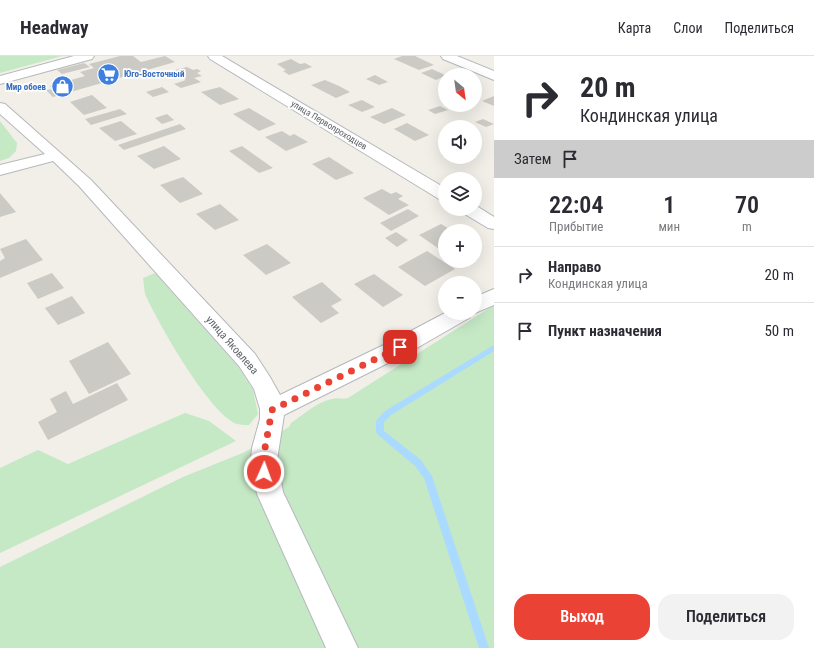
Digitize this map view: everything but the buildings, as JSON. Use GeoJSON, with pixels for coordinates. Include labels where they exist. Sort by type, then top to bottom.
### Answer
{"type":"FeatureCollection","features":[{"type":"Feature","properties":{"kind":"street"},"geometry":{"type":"LineString","coordinates":[[0,80],[88,56]]}},
{"type":"Feature","properties":{"kind":"street","name":"улица Первопроходцев"},"geometry":{"type":"LineString","coordinates":[[214,56],[438,190]]}},
{"type":"Feature","properties":{"kind":"street"},"geometry":{"type":"LineString","coordinates":[[447,56],[494,76]]}},
{"type":"Feature","properties":{"kind":"street","name":"улица Яковлева"},"geometry":{"type":"LineString","coordinates":[[0,107],[85,183],[247,360],[265,387],[272,410],[265,448],[264,472],[270,494],[342,648]]}},
{"type":"Feature","properties":{"kind":"street"},"geometry":{"type":"LineString","coordinates":[[0,170],[56,156]]}},
{"type":"Feature","properties":{"kind":"street"},"geometry":{"type":"LineString","coordinates":[[481,216],[494,224]]}},
{"type":"Feature","properties":{"kind":"street"},"geometry":{"type":"LineString","coordinates":[[482,302],[494,296]]}},
{"type":"Feature","properties":{"kind":"street"},"geometry":{"type":"LineString","coordinates":[[272,410],[400,347],[449,320]]}},
{"type":"Feature","properties":{"kind":"green space"},"geometry":{"type":"Polygon","coordinates":[[[0,56],[62,56],[0,73],[0,56]]]}},
{"type":"Feature","properties":{"kind":"green space"},"geometry":{"type":"Polygon","coordinates":[[[0,121],[17,143],[16,151],[9,158],[0,161],[0,121]]]}},
{"type":"Feature","properties":{"kind":"green space"},"geometry":{"type":"Polygon","coordinates":[[[155,273],[239,368],[253,390],[258,414],[249,425],[237,424],[226,417],[213,404],[185,366],[172,345],[145,294],[143,278],[155,273]]]}},
{"type":"Feature","properties":{"kind":"green space"},"geometry":{"type":"Polygon","coordinates":[[[494,305],[494,648],[0,648],[0,567],[183,477],[245,452],[289,427],[291,423],[321,403],[334,398],[348,398],[470,320],[482,320],[482,313],[494,305]]]}},
{"type":"Feature","properties":{"kind":"green space"},"geometry":{"type":"Polygon","coordinates":[[[185,413],[209,421],[236,441],[0,553],[0,468],[38,450],[68,464],[185,413]]]}},
{"type":"Feature","properties":{"kind":"waterway"},"geometry":{"type":"LineString","coordinates":[[484,648],[428,476],[418,463],[380,432],[380,421],[388,413],[494,348]]}},
{"type":"Feature","properties":{"kind":"place","name":"Юго-Восточный"},"geometry":{"type":"Point","coordinates":[108,74]}},
{"type":"Feature","properties":{"kind":"place","name":"Мир обоев"},"geometry":{"type":"Point","coordinates":[62,87]}},
{"type":"Feature","properties":{"kind":"route"},"geometry":{"type":"LineString","coordinates":[[264,472],[265,448],[272,410],[400,347]]}}]}
